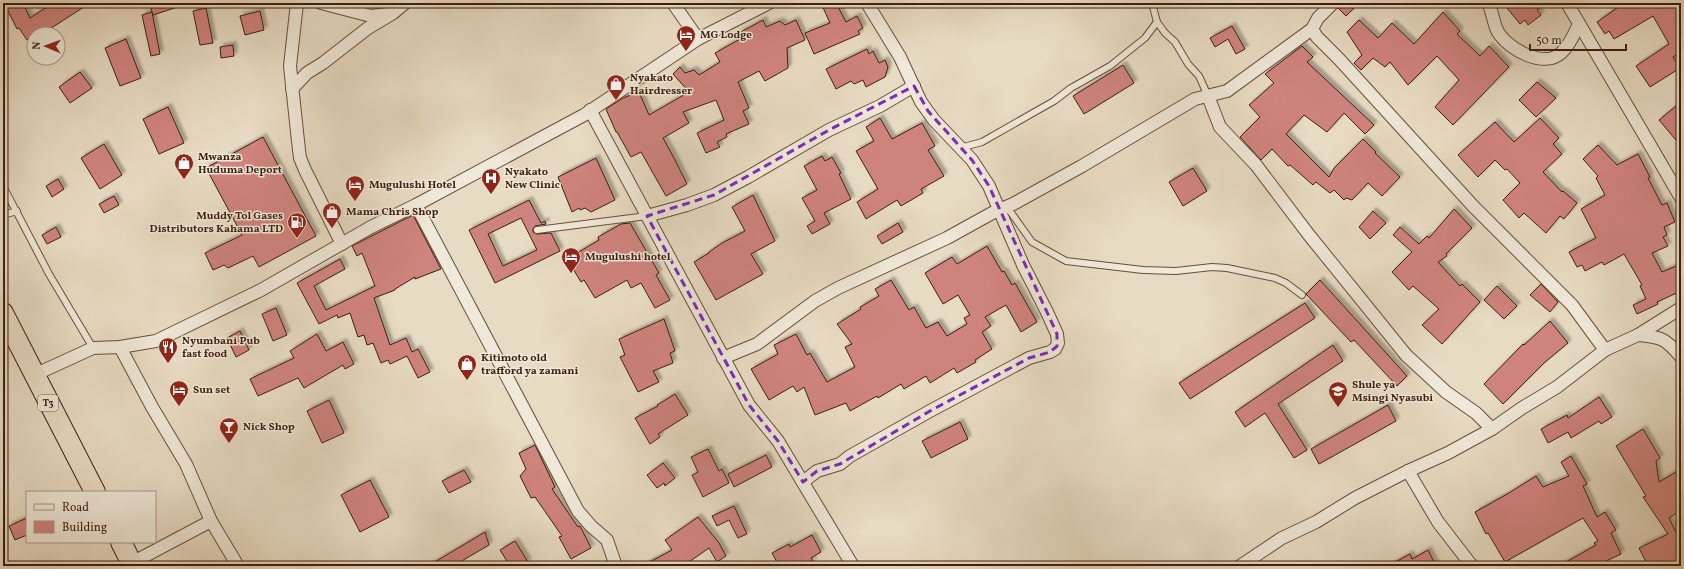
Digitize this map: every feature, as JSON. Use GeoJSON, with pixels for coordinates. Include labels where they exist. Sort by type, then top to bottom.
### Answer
{"type":"FeatureCollection","features":[{"type":"Feature","properties":{"kind":"highway","name":"T3"},"geometry":{"type":"LineString","coordinates":[[3,313],[94,491]]}},
{"type":"Feature","properties":{"kind":"highway"},"geometry":{"type":"LineString","coordinates":[[121,543],[130,565]]}},
{"type":"Feature","properties":{"kind":"street"},"geometry":{"type":"LineString","coordinates":[[297,3],[290,66],[300,158],[342,244]]}},
{"type":"Feature","properties":{"kind":"street"},"geometry":{"type":"LineString","coordinates":[[321,3],[371,16],[394,13]]}},
{"type":"Feature","properties":{"kind":"street"},"geometry":{"type":"LineString","coordinates":[[292,89],[307,73],[323,63],[368,28],[394,13],[405,3]]}},
{"type":"Feature","properties":{"kind":"street"},"geometry":{"type":"LineString","coordinates":[[673,3],[698,39]]}},
{"type":"Feature","properties":{"kind":"street"},"geometry":{"type":"LineString","coordinates":[[34,375],[93,348],[120,347],[156,341],[261,290],[371,228],[590,110],[698,39],[769,3]]}},
{"type":"Feature","properties":{"kind":"street"},"geometry":{"type":"LineString","coordinates":[[803,482],[817,471],[840,464],[850,456],[930,410],[1029,358],[1050,352],[1055,349],[1058,343],[1057,334],[1023,265],[1003,208],[982,174],[922,102],[888,37],[867,3]]}},
{"type":"Feature","properties":{"kind":"street"},"geometry":{"type":"LineString","coordinates":[[722,358],[757,344],[810,305],[838,288],[947,238],[1082,166],[1195,99],[1227,91],[1312,28],[1318,18],[1333,3]]}},
{"type":"Feature","properties":{"kind":"street"},"geometry":{"type":"LineString","coordinates":[[1488,3],[1499,33],[1512,47],[1532,57],[1550,58],[1561,54],[1579,24]]}},
{"type":"Feature","properties":{"kind":"street"},"geometry":{"type":"LineString","coordinates":[[1567,3],[1681,198]]}},
{"type":"Feature","properties":{"kind":"street"},"geometry":{"type":"LineString","coordinates":[[1312,28],[1316,37],[1339,59],[1473,206],[1572,305],[1606,350]]}},
{"type":"Feature","properties":{"kind":"street"},"geometry":{"type":"LineString","coordinates":[[647,216],[687,206],[714,196],[829,130],[880,106],[914,86]]}},
{"type":"Feature","properties":{"kind":"street"},"geometry":{"type":"LineString","coordinates":[[1208,96],[1220,127],[1256,165],[1309,235],[1406,355],[1446,392],[1476,413],[1492,429]]}},
{"type":"Feature","properties":{"kind":"street"},"geometry":{"type":"LineString","coordinates":[[590,110],[722,358],[749,405],[778,441],[853,566]]}},
{"type":"Feature","properties":{"kind":"street"},"geometry":{"type":"LineString","coordinates":[[416,205],[578,511],[607,540],[616,566]]}},
{"type":"Feature","properties":{"kind":"street"},"geometry":{"type":"LineString","coordinates":[[1240,566],[1282,538],[1316,522],[1355,498],[1408,471],[1448,453],[1492,429],[1522,408],[1557,387],[1606,350],[1638,335],[1681,308]]}},
{"type":"Feature","properties":{"kind":"street"},"geometry":{"type":"LineString","coordinates":[[1638,335],[1658,337],[1671,345],[1681,357]]}},
{"type":"Feature","properties":{"kind":"street"},"geometry":{"type":"LineString","coordinates":[[120,347],[152,407],[186,464],[211,521],[238,566]]}},
{"type":"Feature","properties":{"kind":"street"},"geometry":{"type":"LineString","coordinates":[[1408,471],[1438,522],[1472,566]]}},
{"type":"Feature","properties":{"kind":"street"},"geometry":{"type":"LineString","coordinates":[[130,565],[211,521]]}},
{"type":"Feature","properties":{"kind":"lane"},"geometry":{"type":"LineString","coordinates":[[1152,3],[1157,22],[1165,33],[1175,42],[1188,64],[1199,76],[1208,96]]}},
{"type":"Feature","properties":{"kind":"lane"},"geometry":{"type":"LineString","coordinates":[[960,148],[982,142],[1054,101],[1071,88],[1110,66],[1145,38],[1157,22]]}},
{"type":"Feature","properties":{"kind":"lane"},"geometry":{"type":"LineString","coordinates":[[3,186],[49,274],[93,348]]}},
{"type":"Feature","properties":{"kind":"lane"},"geometry":{"type":"LineString","coordinates":[[1003,208],[1032,242],[1066,261],[1143,270],[1176,271],[1212,267],[1227,268],[1275,278],[1286,282],[1302,295]]}},
{"type":"Feature","properties":{"kind":"lane"},"geometry":{"type":"LineString","coordinates":[[3,215],[17,211]]}},
{"type":"Feature","properties":{"kind":"lane"},"geometry":{"type":"LineString","coordinates":[[537,230],[647,216]]}},
{"type":"Feature","properties":{"kind":"highlighted area"},"geometry":{"type":"Polygon","coordinates":[[[914,86],[928,111],[972,160],[989,186],[1057,334],[1057,346],[1050,352],[1029,358],[930,411],[840,464],[817,471],[803,482],[778,441],[749,405],[647,216],[714,195],[829,130],[914,86]]]}},
{"type":"Feature","properties":{"kind":"building"},"geometry":{"type":"Polygon","coordinates":[[[4,3],[23,3],[30,18],[53,3],[90,3],[54,26],[26,26],[26,38],[19,28],[17,29],[4,3]]]}},
{"type":"Feature","properties":{"kind":"building"},"geometry":{"type":"Polygon","coordinates":[[[149,3],[184,3],[184,5],[153,15],[149,3]]]}},
{"type":"Feature","properties":{"kind":"building"},"geometry":{"type":"Polygon","coordinates":[[[821,3],[836,3],[846,22],[857,16],[863,28],[858,31],[860,34],[814,54],[805,33],[830,23],[821,3]]]}},
{"type":"Feature","properties":{"kind":"building"},"geometry":{"type":"Polygon","coordinates":[[[1340,3],[1359,3],[1346,16],[1338,8],[1340,3]]]}},
{"type":"Feature","properties":{"kind":"building"},"geometry":{"type":"Polygon","coordinates":[[[1503,3],[1546,3],[1537,10],[1541,15],[1528,25],[1525,20],[1520,24],[1503,3]]]}},
{"type":"Feature","properties":{"kind":"building"},"geometry":{"type":"Polygon","coordinates":[[[1624,3],[1681,3],[1681,52],[1673,57],[1680,68],[1650,87],[1636,66],[1669,44],[1653,16],[1614,39],[1609,31],[1605,34],[1597,22],[1624,3]]]}},
{"type":"Feature","properties":{"kind":"building"},"geometry":{"type":"Polygon","coordinates":[[[206,8],[213,43],[200,45],[193,11],[206,8]]]}},
{"type":"Feature","properties":{"kind":"building"},"geometry":{"type":"Polygon","coordinates":[[[260,11],[264,30],[245,35],[240,16],[260,11]]]}},
{"type":"Feature","properties":{"kind":"building"},"geometry":{"type":"Polygon","coordinates":[[[152,12],[160,54],[151,56],[142,15],[152,12]]]}},
{"type":"Feature","properties":{"kind":"building"},"geometry":{"type":"Polygon","coordinates":[[[1443,12],[1460,31],[1457,34],[1480,56],[1489,46],[1509,67],[1453,125],[1435,107],[1459,80],[1437,56],[1408,85],[1390,62],[1385,67],[1373,58],[1361,70],[1354,63],[1362,55],[1347,32],[1359,20],[1378,38],[1392,23],[1414,44],[1443,12]]]}},
{"type":"Feature","properties":{"kind":"building"},"geometry":{"type":"Polygon","coordinates":[[[763,20],[766,27],[780,21],[785,25],[796,20],[805,40],[787,48],[788,68],[765,81],[759,71],[738,82],[749,108],[743,111],[749,124],[726,134],[727,137],[717,142],[720,147],[706,153],[697,133],[724,120],[716,100],[683,112],[689,123],[663,138],[687,184],[666,196],[641,152],[631,157],[616,132],[606,109],[623,98],[639,92],[649,115],[689,92],[673,74],[680,67],[685,73],[694,70],[699,75],[720,62],[715,53],[742,38],[739,33],[763,20]]]}},
{"type":"Feature","properties":{"kind":"building"},"geometry":{"type":"Polygon","coordinates":[[[1232,26],[1245,49],[1236,54],[1228,39],[1215,47],[1210,38],[1232,26]]]}},
{"type":"Feature","properties":{"kind":"building"},"geometry":{"type":"Polygon","coordinates":[[[126,39],[141,78],[120,86],[105,48],[126,39]]]}},
{"type":"Feature","properties":{"kind":"building"},"geometry":{"type":"Polygon","coordinates":[[[233,45],[234,56],[221,58],[220,47],[233,45]]]}},
{"type":"Feature","properties":{"kind":"building"},"geometry":{"type":"Polygon","coordinates":[[[1302,46],[1313,57],[1307,62],[1374,125],[1365,134],[1344,113],[1327,132],[1304,115],[1286,134],[1329,177],[1334,168],[1363,139],[1400,177],[1382,196],[1368,183],[1352,200],[1346,198],[1344,200],[1334,190],[1330,193],[1316,182],[1313,185],[1290,165],[1288,166],[1272,149],[1261,160],[1240,137],[1260,117],[1249,105],[1274,83],[1265,74],[1302,46]]]}},
{"type":"Feature","properties":{"kind":"building"},"geometry":{"type":"Polygon","coordinates":[[[867,49],[869,54],[873,51],[879,63],[885,60],[888,67],[885,77],[866,87],[863,80],[854,84],[851,81],[836,89],[826,69],[867,49]]]}},
{"type":"Feature","properties":{"kind":"building"},"geometry":{"type":"Polygon","coordinates":[[[1123,65],[1134,83],[1084,114],[1073,96],[1123,65]]]}},
{"type":"Feature","properties":{"kind":"building"},"geometry":{"type":"Polygon","coordinates":[[[80,72],[92,88],[70,103],[59,87],[80,72]]]}},
{"type":"Feature","properties":{"kind":"building"},"geometry":{"type":"Polygon","coordinates":[[[1537,82],[1556,98],[1536,117],[1519,100],[1537,82]]]}},
{"type":"Feature","properties":{"kind":"building"},"geometry":{"type":"Polygon","coordinates":[[[1676,106],[1681,112],[1681,146],[1659,120],[1676,106]]]}},
{"type":"Feature","properties":{"kind":"building"},"geometry":{"type":"Polygon","coordinates":[[[168,107],[184,143],[159,154],[143,119],[168,107]]]}},
{"type":"Feature","properties":{"kind":"building"},"geometry":{"type":"Polygon","coordinates":[[[880,118],[892,139],[922,123],[935,146],[928,150],[944,176],[921,189],[923,193],[901,206],[897,200],[866,219],[857,202],[878,189],[856,151],[874,141],[866,127],[880,118]]]}},
{"type":"Feature","properties":{"kind":"building"},"geometry":{"type":"Polygon","coordinates":[[[1540,118],[1559,138],[1553,144],[1562,154],[1543,172],[1562,192],[1563,191],[1577,203],[1564,219],[1560,216],[1546,233],[1524,213],[1519,218],[1503,200],[1520,183],[1507,169],[1505,170],[1495,160],[1478,177],[1458,155],[1495,122],[1514,142],[1540,118]]]}},
{"type":"Feature","properties":{"kind":"building"},"geometry":{"type":"Polygon","coordinates":[[[263,137],[316,236],[259,267],[253,256],[228,268],[224,265],[213,270],[205,253],[242,235],[206,168],[263,137]]]}},
{"type":"Feature","properties":{"kind":"building"},"geometry":{"type":"Polygon","coordinates":[[[104,144],[122,175],[100,189],[81,158],[104,144]]]}},
{"type":"Feature","properties":{"kind":"building"},"geometry":{"type":"Polygon","coordinates":[[[1598,145],[1617,165],[1638,154],[1662,205],[1667,203],[1675,222],[1664,227],[1667,235],[1663,237],[1668,246],[1652,253],[1662,272],[1681,264],[1681,291],[1657,302],[1658,304],[1637,314],[1633,305],[1646,299],[1640,286],[1642,285],[1624,254],[1604,265],[1602,262],[1585,271],[1582,265],[1577,267],[1569,252],[1596,238],[1581,209],[1605,195],[1596,178],[1598,176],[1583,159],[1598,145]]]}},
{"type":"Feature","properties":{"kind":"building"},"geometry":{"type":"Polygon","coordinates":[[[822,156],[825,161],[832,157],[841,173],[839,174],[851,199],[824,213],[830,224],[812,234],[807,226],[815,221],[802,198],[817,190],[804,166],[822,156]]]}},
{"type":"Feature","properties":{"kind":"building"},"geometry":{"type":"Polygon","coordinates":[[[596,158],[615,200],[591,212],[585,208],[580,210],[579,208],[572,212],[558,177],[596,158]]]}},
{"type":"Feature","properties":{"kind":"building"},"geometry":{"type":"Polygon","coordinates":[[[1193,168],[1207,191],[1183,206],[1169,182],[1193,168]]]}},
{"type":"Feature","properties":{"kind":"building"},"geometry":{"type":"Polygon","coordinates":[[[58,179],[64,189],[52,197],[46,186],[58,179]]]}},
{"type":"Feature","properties":{"kind":"building"},"geometry":{"type":"Polygon","coordinates":[[[753,195],[775,241],[751,254],[763,274],[716,300],[694,262],[722,243],[745,231],[732,207],[753,195]]]}},
{"type":"Feature","properties":{"kind":"building"},"geometry":{"type":"Polygon","coordinates":[[[114,196],[119,205],[104,213],[99,204],[114,196]]]}},
{"type":"Feature","properties":{"kind":"building"},"geometry":{"type":"Polygon","coordinates":[[[529,200],[541,223],[545,221],[546,224],[535,226],[533,232],[537,234],[551,233],[560,251],[495,283],[469,230],[529,200]],[[521,218],[488,234],[503,266],[537,250],[521,218]]]}},
{"type":"Feature","properties":{"kind":"building"},"geometry":{"type":"Polygon","coordinates":[[[1454,209],[1472,228],[1446,254],[1447,256],[1438,262],[1460,286],[1462,284],[1480,302],[1442,344],[1422,325],[1439,309],[1413,286],[1409,290],[1392,272],[1412,252],[1393,235],[1400,227],[1419,244],[1427,236],[1429,238],[1454,209]]]}},
{"type":"Feature","properties":{"kind":"building"},"geometry":{"type":"Polygon","coordinates":[[[1373,211],[1386,223],[1370,239],[1359,227],[1373,211]]]}},
{"type":"Feature","properties":{"kind":"building"},"geometry":{"type":"Polygon","coordinates":[[[413,215],[441,269],[415,279],[415,277],[395,290],[374,298],[390,345],[406,338],[412,352],[418,349],[430,372],[418,378],[407,356],[390,364],[388,360],[381,363],[373,343],[367,345],[364,335],[358,337],[350,313],[338,318],[337,315],[319,324],[297,283],[340,259],[345,269],[314,286],[326,310],[375,286],[362,253],[357,256],[352,246],[413,215]]]}},
{"type":"Feature","properties":{"kind":"building"},"geometry":{"type":"Polygon","coordinates":[[[630,223],[659,273],[656,275],[670,300],[655,308],[641,283],[631,288],[627,280],[595,298],[584,280],[581,282],[567,259],[599,240],[598,237],[621,224],[630,223]]]}},
{"type":"Feature","properties":{"kind":"building"},"geometry":{"type":"Polygon","coordinates":[[[898,223],[903,232],[882,244],[877,236],[898,223]]]}},
{"type":"Feature","properties":{"kind":"building"},"geometry":{"type":"Polygon","coordinates":[[[56,227],[61,237],[47,244],[42,235],[56,227]]]}},
{"type":"Feature","properties":{"kind":"building"},"geometry":{"type":"Polygon","coordinates":[[[987,246],[1002,272],[1004,271],[1012,285],[1015,283],[1037,322],[1021,332],[1006,305],[985,317],[991,326],[982,332],[992,349],[975,360],[976,362],[957,373],[954,368],[930,383],[926,376],[904,389],[901,384],[878,398],[877,396],[850,411],[846,403],[815,415],[804,387],[797,392],[793,386],[769,400],[751,369],[778,354],[774,345],[796,334],[807,355],[810,353],[827,382],[855,367],[845,347],[852,344],[837,324],[861,309],[860,307],[879,296],[875,289],[891,280],[909,310],[914,307],[926,328],[938,322],[947,336],[967,324],[964,318],[970,315],[958,295],[943,304],[925,273],[952,257],[957,264],[987,246]]]}},
{"type":"Feature","properties":{"kind":"building"},"geometry":{"type":"Polygon","coordinates":[[[1320,280],[1407,376],[1397,386],[1354,340],[1351,342],[1306,294],[1320,280]]]}},
{"type":"Feature","properties":{"kind":"building"},"geometry":{"type":"Polygon","coordinates":[[[1541,284],[1558,302],[1550,312],[1530,295],[1541,284]]]}},
{"type":"Feature","properties":{"kind":"building"},"geometry":{"type":"Polygon","coordinates":[[[1497,286],[1517,306],[1504,319],[1484,300],[1497,286]]]}},
{"type":"Feature","properties":{"kind":"building"},"geometry":{"type":"Polygon","coordinates":[[[1305,303],[1315,318],[1190,399],[1179,383],[1305,303]]]}},
{"type":"Feature","properties":{"kind":"building"},"geometry":{"type":"Polygon","coordinates":[[[276,308],[287,335],[273,341],[262,314],[276,308]]]}},
{"type":"Feature","properties":{"kind":"building"},"geometry":{"type":"Polygon","coordinates":[[[664,319],[675,351],[670,353],[673,363],[653,371],[659,382],[638,392],[620,357],[625,355],[619,339],[664,319]]]}},
{"type":"Feature","properties":{"kind":"building"},"geometry":{"type":"Polygon","coordinates":[[[1550,321],[1568,343],[1544,363],[1503,404],[1484,384],[1523,344],[1524,345],[1550,321]]]}},
{"type":"Feature","properties":{"kind":"building"},"geometry":{"type":"Polygon","coordinates":[[[240,331],[249,350],[236,357],[227,338],[240,331]]]}},
{"type":"Feature","properties":{"kind":"building"},"geometry":{"type":"Polygon","coordinates":[[[317,334],[326,351],[343,342],[354,364],[345,369],[343,365],[304,388],[298,378],[258,396],[250,379],[294,358],[290,351],[317,334]]]}},
{"type":"Feature","properties":{"kind":"building"},"geometry":{"type":"Polygon","coordinates":[[[1333,345],[1343,361],[1278,404],[1307,450],[1294,458],[1265,413],[1245,427],[1235,412],[1333,345]]]}},
{"type":"Feature","properties":{"kind":"building"},"geometry":{"type":"Polygon","coordinates":[[[675,394],[688,415],[658,434],[660,437],[650,444],[635,418],[658,406],[657,405],[675,394]]]}},
{"type":"Feature","properties":{"kind":"building"},"geometry":{"type":"Polygon","coordinates":[[[1599,397],[1612,417],[1601,424],[1599,421],[1571,438],[1568,432],[1548,443],[1541,429],[1567,415],[1568,418],[1599,397]]]}},
{"type":"Feature","properties":{"kind":"building"},"geometry":{"type":"Polygon","coordinates":[[[329,400],[344,433],[322,443],[307,411],[329,400]]]}},
{"type":"Feature","properties":{"kind":"building"},"geometry":{"type":"Polygon","coordinates":[[[1388,405],[1396,421],[1319,464],[1311,449],[1388,405]]]}},
{"type":"Feature","properties":{"kind":"building"},"geometry":{"type":"Polygon","coordinates":[[[960,422],[968,439],[931,458],[922,441],[960,422]]]}},
{"type":"Feature","properties":{"kind":"building"},"geometry":{"type":"Polygon","coordinates":[[[1643,429],[1660,458],[1656,461],[1659,482],[1681,469],[1681,510],[1669,518],[1681,543],[1681,562],[1672,566],[1648,566],[1639,548],[1668,534],[1643,497],[1646,496],[1616,446],[1643,429]]]}},
{"type":"Feature","properties":{"kind":"building"},"geometry":{"type":"Polygon","coordinates":[[[535,445],[555,487],[552,489],[578,527],[580,526],[591,548],[571,559],[559,537],[562,536],[535,497],[531,498],[520,476],[526,469],[519,453],[535,445]]]}},
{"type":"Feature","properties":{"kind":"building"},"geometry":{"type":"Polygon","coordinates":[[[708,449],[719,471],[722,469],[729,483],[703,497],[692,475],[698,472],[691,457],[708,449]]]}},
{"type":"Feature","properties":{"kind":"building"},"geometry":{"type":"Polygon","coordinates":[[[766,455],[772,467],[734,487],[728,474],[766,455]]]}},
{"type":"Feature","properties":{"kind":"building"},"geometry":{"type":"Polygon","coordinates":[[[1571,456],[1587,484],[1583,486],[1597,517],[1605,512],[1616,530],[1611,533],[1621,554],[1596,566],[1559,566],[1596,545],[1594,543],[1598,541],[1583,518],[1505,562],[1488,533],[1486,534],[1475,512],[1536,476],[1543,487],[1569,476],[1561,462],[1571,456]]]}},
{"type":"Feature","properties":{"kind":"building"},"geometry":{"type":"Polygon","coordinates":[[[663,463],[675,478],[665,486],[664,483],[657,488],[647,475],[663,463]]]}},
{"type":"Feature","properties":{"kind":"building"},"geometry":{"type":"Polygon","coordinates":[[[464,470],[471,482],[449,493],[442,481],[464,470]]]}},
{"type":"Feature","properties":{"kind":"building"},"geometry":{"type":"Polygon","coordinates":[[[370,480],[389,517],[360,532],[341,495],[370,480]]]}},
{"type":"Feature","properties":{"kind":"building"},"geometry":{"type":"Polygon","coordinates":[[[734,506],[747,534],[738,538],[729,520],[717,526],[712,516],[734,506]]]}},
{"type":"Feature","properties":{"kind":"building"},"geometry":{"type":"Polygon","coordinates":[[[698,517],[719,543],[726,556],[717,562],[709,548],[683,566],[642,566],[672,550],[665,540],[698,517]]]}},
{"type":"Feature","properties":{"kind":"building"},"geometry":{"type":"Polygon","coordinates":[[[26,518],[26,535],[15,540],[9,526],[26,518]]]}},
{"type":"Feature","properties":{"kind":"building"},"geometry":{"type":"Polygon","coordinates":[[[485,532],[489,545],[453,566],[428,566],[485,532]]]}},
{"type":"Feature","properties":{"kind":"building"},"geometry":{"type":"Polygon","coordinates":[[[812,535],[821,552],[811,558],[813,561],[804,566],[779,566],[772,553],[789,544],[790,547],[812,535]]]}},
{"type":"Feature","properties":{"kind":"building"},"geometry":{"type":"Polygon","coordinates":[[[515,541],[528,562],[523,566],[510,566],[500,550],[515,541]]]}},
{"type":"Feature","properties":{"kind":"building"},"geometry":{"type":"Polygon","coordinates":[[[1428,550],[1436,566],[1388,566],[1410,554],[1412,559],[1428,550]]]}},
{"type":"Feature","properties":{"kind":"place","name":"MG Lodge"},"geometry":{"type":"Point","coordinates":[686,52]}},
{"type":"Feature","properties":{"kind":"place","name":"Nyakato Hairdresser"},"geometry":{"type":"Point","coordinates":[616,101]}},
{"type":"Feature","properties":{"kind":"place","name":"Mwanza Huduma Deport"},"geometry":{"type":"Point","coordinates":[184,180]}},
{"type":"Feature","properties":{"kind":"place","name":"Nyakato New Clinic"},"geometry":{"type":"Point","coordinates":[491,195]}},
{"type":"Feature","properties":{"kind":"place","name":"Mugulushi Hotel"},"geometry":{"type":"Point","coordinates":[355,202]}},
{"type":"Feature","properties":{"kind":"place","name":"Mama Chris Shop"},"geometry":{"type":"Point","coordinates":[332,229]}},
{"type":"Feature","properties":{"kind":"place","name":"Muddy Tol Gases Distributors Kahama LTD"},"geometry":{"type":"Point","coordinates":[297,239]}},
{"type":"Feature","properties":{"kind":"place","name":"Mugulushi hotel"},"geometry":{"type":"Point","coordinates":[571,274]}},
{"type":"Feature","properties":{"kind":"place","name":"Nyumbani Pub fast food"},"geometry":{"type":"Point","coordinates":[168,364]}},
{"type":"Feature","properties":{"kind":"place","name":"Kitimoto old trafford ya zamani"},"geometry":{"type":"Point","coordinates":[467,381]}},
{"type":"Feature","properties":{"kind":"place","name":"Sun set"},"geometry":{"type":"Point","coordinates":[179,407]}},
{"type":"Feature","properties":{"kind":"place","name":"Shule ya Msingi Nyasubi"},"geometry":{"type":"Point","coordinates":[1338,408]}},
{"type":"Feature","properties":{"kind":"place","name":"Nick Shop"},"geometry":{"type":"Point","coordinates":[229,444]}}]}
